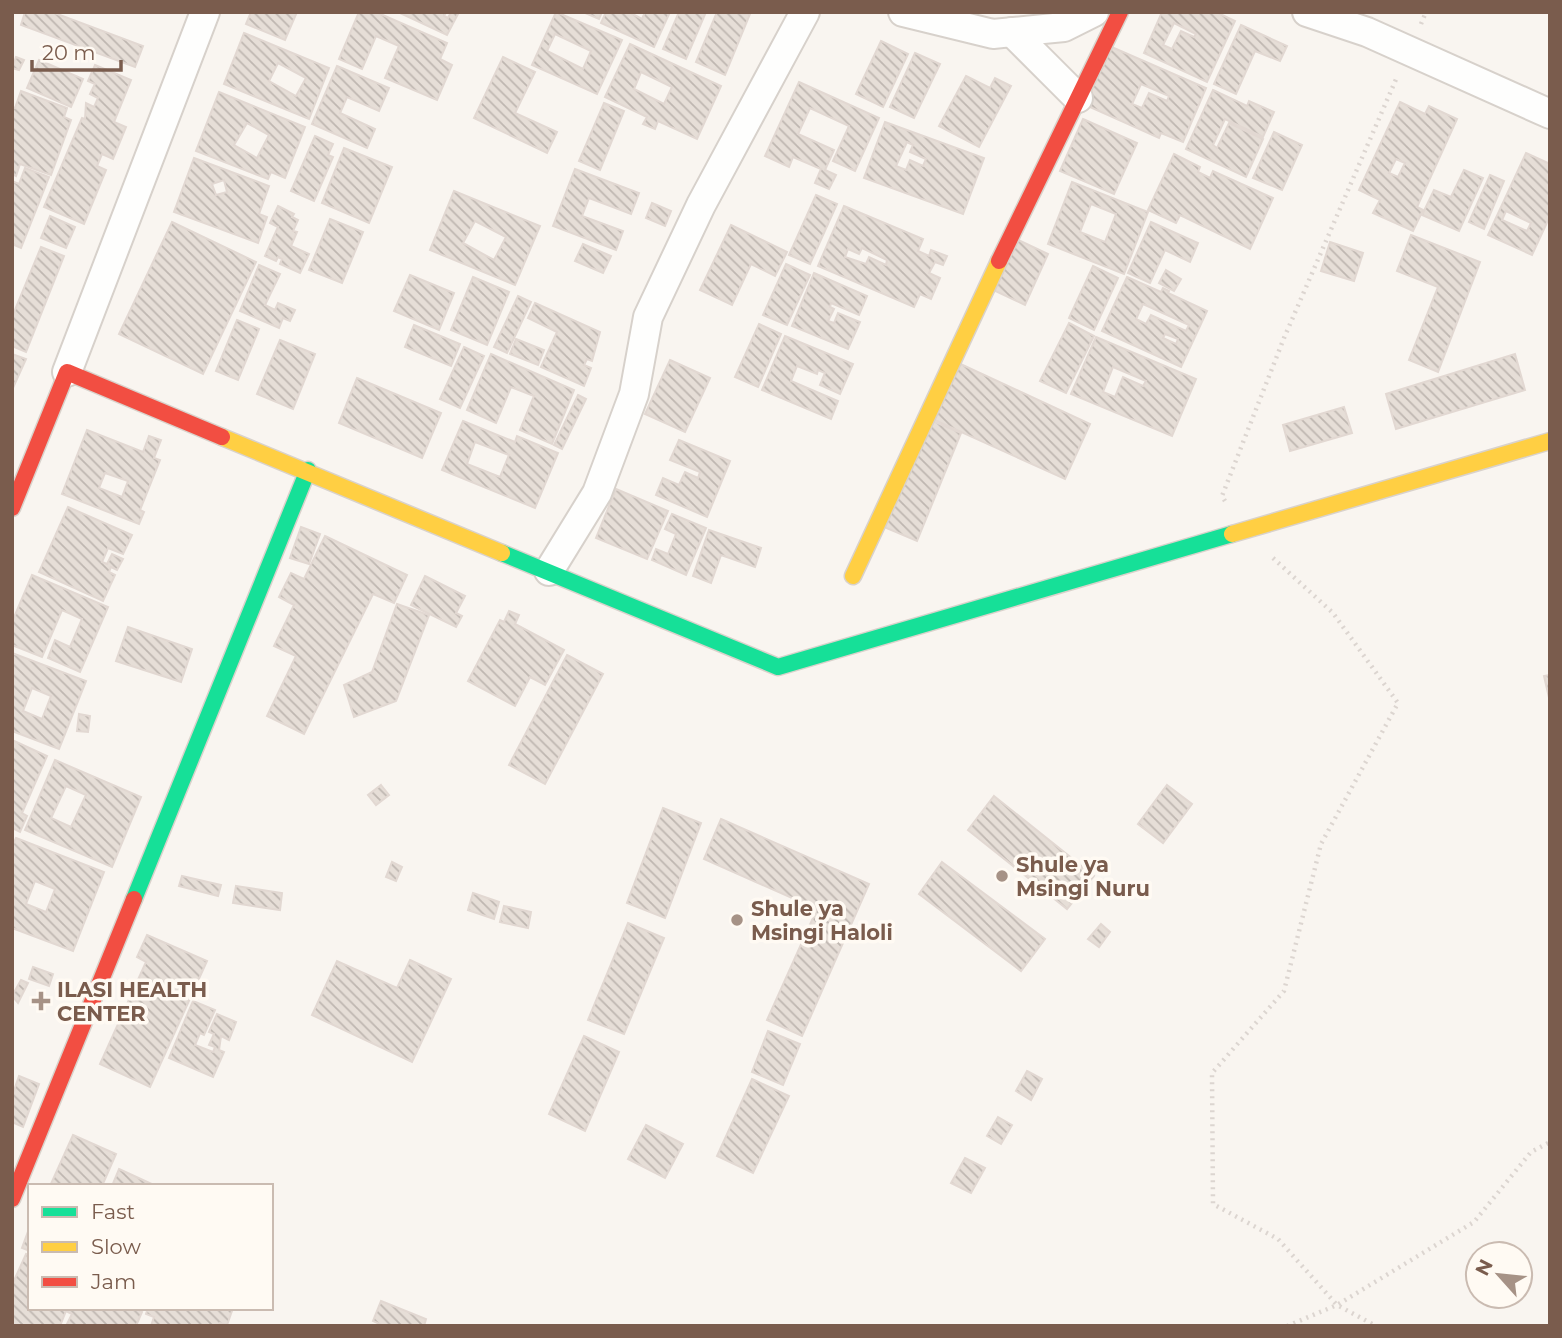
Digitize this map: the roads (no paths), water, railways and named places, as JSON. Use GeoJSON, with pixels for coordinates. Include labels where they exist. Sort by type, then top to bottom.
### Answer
{"type":"FeatureCollection","features":[{"type":"Feature","properties":{"kind":"street"},"geometry":{"type":"LineString","coordinates":[[12,508],[205,12]]}},
{"type":"Feature","properties":{"kind":"street"},"geometry":{"type":"LineString","coordinates":[[549,571],[597,493],[634,394],[648,317],[701,205],[805,12]]}},
{"type":"Feature","properties":{"kind":"street"},"geometry":{"type":"LineString","coordinates":[[903,12],[993,34],[1064,27],[1094,12]]}},
{"type":"Feature","properties":{"kind":"street"},"geometry":{"type":"LineString","coordinates":[[853,576],[953,354],[1120,12]]}},
{"type":"Feature","properties":{"kind":"street"},"geometry":{"type":"LineString","coordinates":[[1307,12],[1367,32],[1550,114]]}},
{"type":"Feature","properties":{"kind":"street"},"geometry":{"type":"LineString","coordinates":[[1012,32],[1078,98]]}},
{"type":"Feature","properties":{"kind":"street"},"geometry":{"type":"LineString","coordinates":[[67,372],[778,667],[1550,441]]}},
{"type":"Feature","properties":{"kind":"street"},"geometry":{"type":"LineString","coordinates":[[12,1199],[308,470]]}},
{"type":"Feature","properties":{"kind":"place","name":"Shule ya Msingi Nuru"},"geometry":{"type":"Point","coordinates":[1002,876]}},
{"type":"Feature","properties":{"kind":"place","name":"Shule ya Msingi Haloli"},"geometry":{"type":"Point","coordinates":[737,920]}},
{"type":"Feature","properties":{"kind":"place","name":"ILASI HEALTH CENTER"},"geometry":{"type":"Point","coordinates":[41,1001]}}]}
